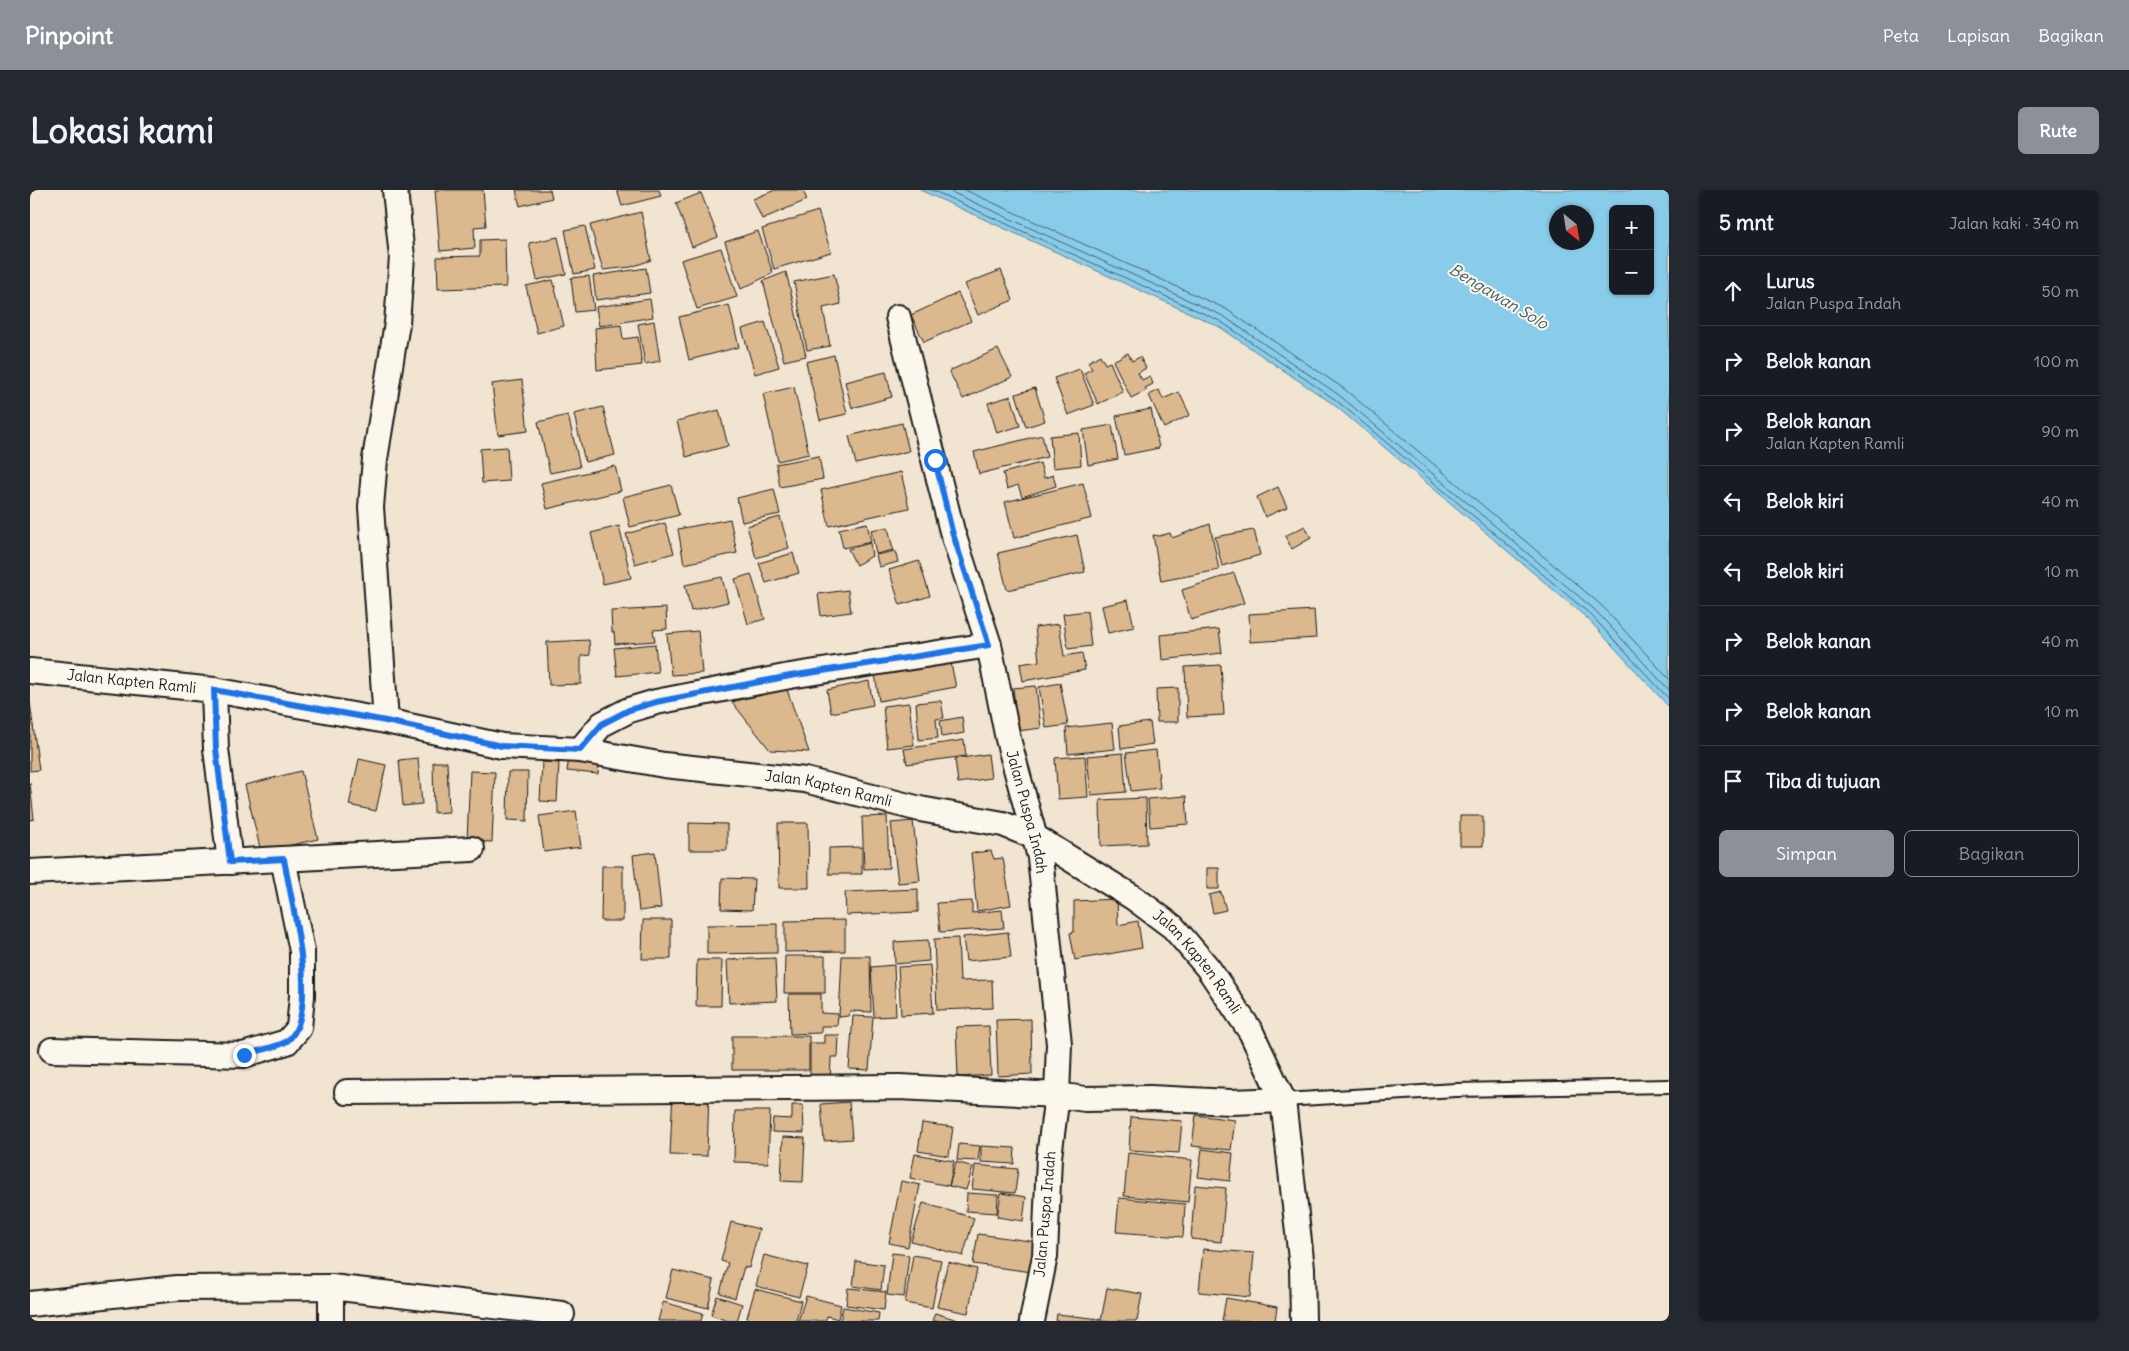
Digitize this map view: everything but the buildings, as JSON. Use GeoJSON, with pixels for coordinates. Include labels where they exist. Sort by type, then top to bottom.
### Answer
{"type":"FeatureCollection","features":[{"type":"Feature","properties":{"kind":"street"},"geometry":{"type":"LineString","coordinates":[[386,721],[372,508],[375,459],[397,323],[402,257],[395,190]]}},
{"type":"Feature","properties":{"kind":"street","name":"Jalan Puspa Indah"},"geometry":{"type":"LineString","coordinates":[[898,317],[952,531],[989,645],[1008,739],[1040,857],[1059,1044],[1057,1095],[1049,1157],[1045,1256],[1032,1321]]}},
{"type":"Feature","properties":{"kind":"street"},"geometry":{"type":"LineString","coordinates":[[580,750],[602,724],[629,710],[656,702],[790,676],[989,645]]}},
{"type":"Feature","properties":{"kind":"street","name":"Jalan Kapten Ramli"},"geometry":{"type":"LineString","coordinates":[[30,671],[214,690],[386,721],[502,746],[580,750],[664,766],[805,780],[920,809],[1003,824],[1035,837],[1134,898],[1173,927],[1208,968],[1251,1032],[1283,1100],[1302,1268],[1303,1321]]}},
{"type":"Feature","properties":{"kind":"street"},"geometry":{"type":"LineString","coordinates":[[214,690],[216,749],[230,862]]}},
{"type":"Feature","properties":{"kind":"street"},"geometry":{"type":"LineString","coordinates":[[30,872],[472,849]]}},
{"type":"Feature","properties":{"kind":"street"},"geometry":{"type":"LineString","coordinates":[[52,1050],[244,1055],[286,1042],[299,1028],[302,996],[302,951],[284,859]]}},
{"type":"Feature","properties":{"kind":"street"},"geometry":{"type":"LineString","coordinates":[[347,1092],[899,1087],[1057,1095],[1085,1099],[1150,1098],[1231,1102],[1283,1100]]}},
{"type":"Feature","properties":{"kind":"street"},"geometry":{"type":"LineString","coordinates":[[30,1304],[177,1288],[331,1286],[562,1314]]}},
{"type":"Feature","properties":{"kind":"street"},"geometry":{"type":"LineString","coordinates":[[330,1321],[331,1286]]}},
{"type":"Feature","properties":{"kind":"lane"},"geometry":{"type":"LineString","coordinates":[[1283,1100],[1456,1090],[1669,1086]]}},
{"type":"Feature","properties":{"kind":"water","name":"Bengawan Solo"},"geometry":{"type":"Polygon","coordinates":[[[920,190],[1669,190],[1669,707],[1588,619],[1333,404],[1218,326],[920,190]]]}},
{"type":"Feature","properties":{"kind":"route"},"geometry":{"type":"LineString","coordinates":[[244,1055],[286,1042],[299,1028],[302,996],[302,951],[284,859],[230,862],[216,749],[214,690],[386,721],[502,746],[580,750],[602,724],[629,710],[656,702],[790,676],[989,645],[952,531],[935,460]]}}]}
